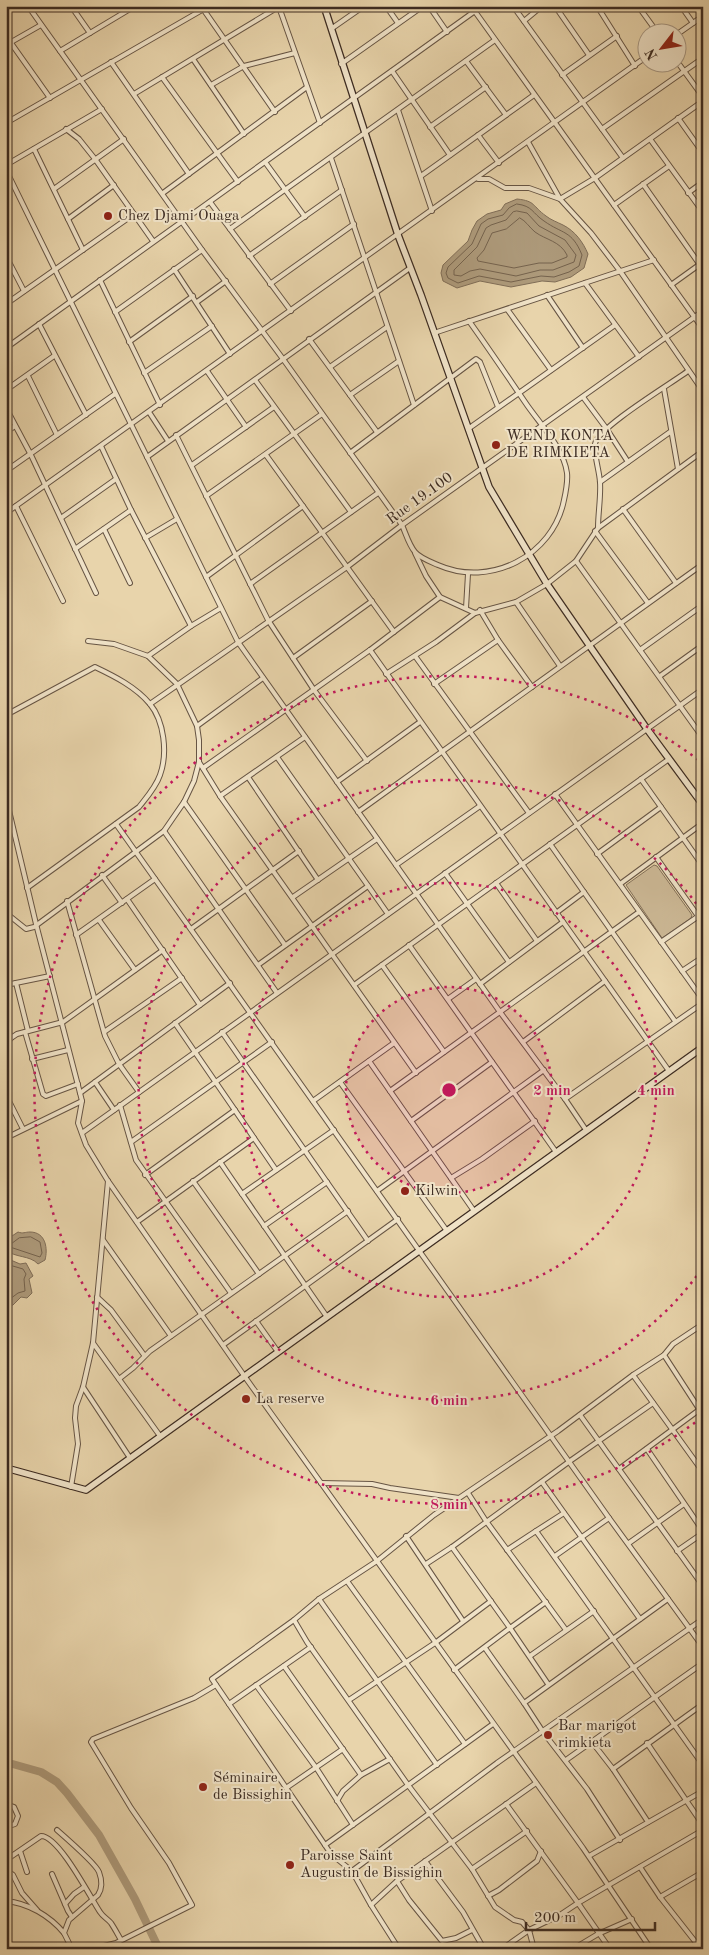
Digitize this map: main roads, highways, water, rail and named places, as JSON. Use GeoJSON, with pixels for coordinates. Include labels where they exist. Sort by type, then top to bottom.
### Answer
{"type":"FeatureCollection","features":[{"type":"Feature","properties":{"kind":"water"},"geometry":{"type":"Polygon","coordinates":[[[517,199],[531,203],[548,217],[567,227],[575,234],[588,254],[584,268],[571,277],[555,282],[542,281],[511,287],[480,281],[457,288],[443,281],[441,273],[443,265],[468,241],[477,221],[487,214],[501,210],[505,204],[517,199]]]}},
{"type":"Feature","properties":{"kind":"water"},"geometry":{"type":"Polygon","coordinates":[[[18,1232],[35,1233],[43,1238],[46,1246],[45,1260],[38,1264],[31,1259],[6,1250],[6,1240],[18,1232]]]}},
{"type":"Feature","properties":{"kind":"water"},"geometry":{"type":"Polygon","coordinates":[[[6,1258],[20,1264],[26,1263],[33,1276],[29,1279],[32,1293],[27,1298],[21,1297],[13,1305],[6,1308],[6,1258]]]}},
{"type":"Feature","properties":{"kind":"waterway"},"geometry":{"type":"LineString","coordinates":[[6,1756],[9,1763],[41,1772],[57,1782],[67,1793],[99,1835],[135,1899],[159,1949]]}},
{"type":"Feature","properties":{"kind":"place","name":"Chez Djami Ouaga"},"geometry":{"type":"Point","coordinates":[108,216]}},
{"type":"Feature","properties":{"kind":"place","name":"WEND KONTA DE RIMKIETA"},"geometry":{"type":"Point","coordinates":[496,445]}},
{"type":"Feature","properties":{"kind":"place","name":"Kilwin"},"geometry":{"type":"Point","coordinates":[405,1191]}},
{"type":"Feature","properties":{"kind":"place","name":"La reserve"},"geometry":{"type":"Point","coordinates":[246,1399]}},
{"type":"Feature","properties":{"kind":"place","name":"Bar marigot rimkieta"},"geometry":{"type":"Point","coordinates":[548,1735]}},
{"type":"Feature","properties":{"kind":"place","name":"Séminaire de Bissighin"},"geometry":{"type":"Point","coordinates":[203,1787]}},
{"type":"Feature","properties":{"kind":"place","name":"Paroisse Saint Augustin de Bissighin"},"geometry":{"type":"Point","coordinates":[290,1865]}}]}
